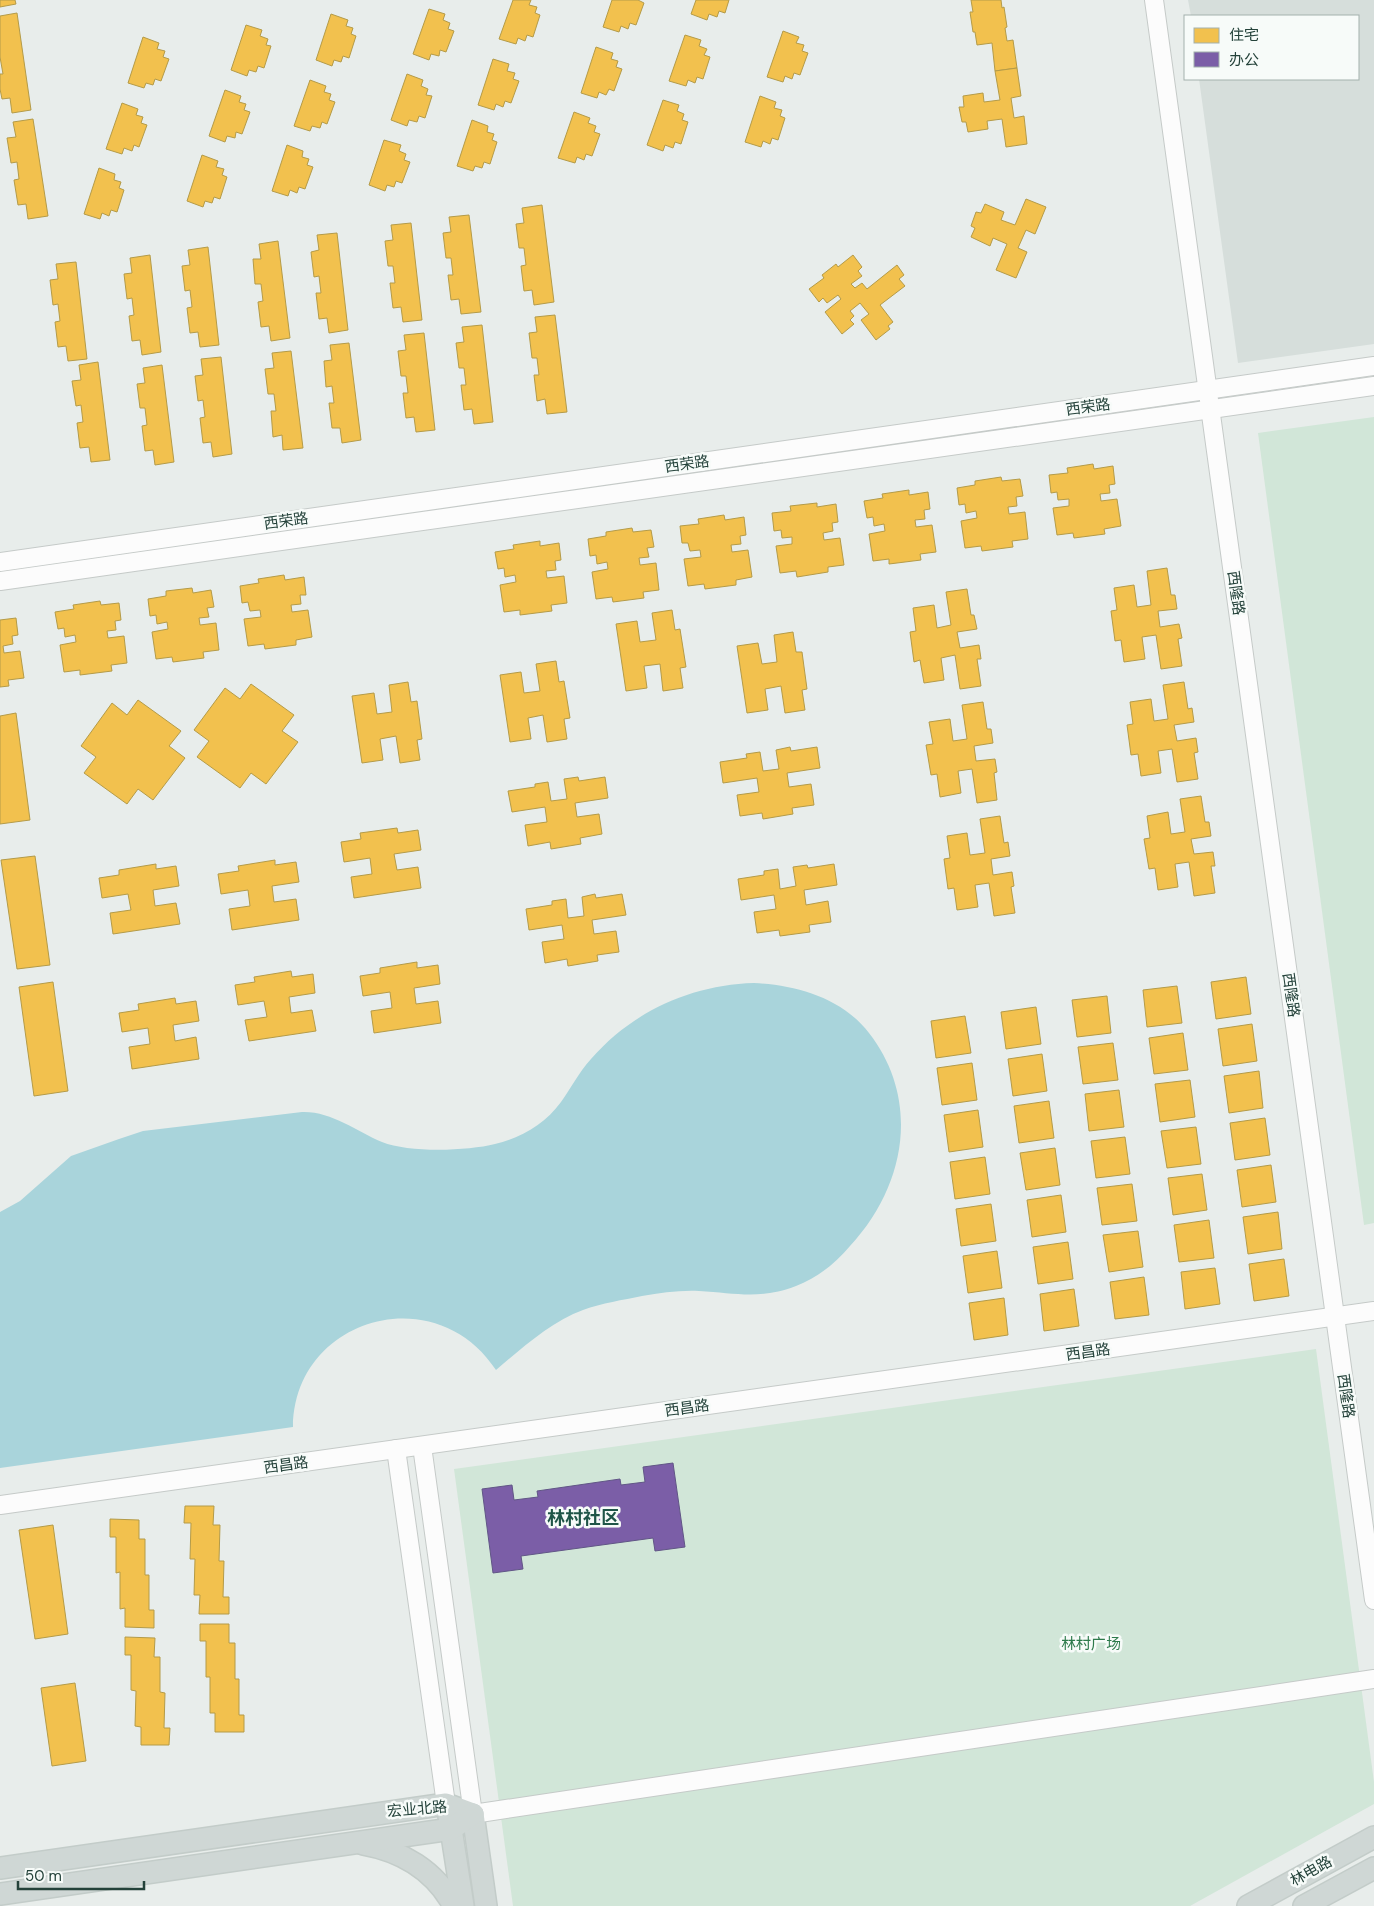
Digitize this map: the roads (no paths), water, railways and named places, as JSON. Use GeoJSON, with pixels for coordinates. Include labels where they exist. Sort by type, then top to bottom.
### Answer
{"type":"FeatureCollection","features":[{"type":"Feature","properties":{"kind":"main road","name":"宏业北路"},"geometry":{"type":"LineString","coordinates":[[0,1868],[446,1804],[473,1814]]}},
{"type":"Feature","properties":{"kind":"main road"},"geometry":{"type":"LineString","coordinates":[[446,1804],[463,1906]]}},
{"type":"Feature","properties":{"kind":"main road","name":"宏业北路"},"geometry":{"type":"LineString","coordinates":[[0,1894],[451,1829],[473,1814]]}},
{"type":"Feature","properties":{"kind":"main road"},"geometry":{"type":"LineString","coordinates":[[473,1814],[486,1906]]}},
{"type":"Feature","properties":{"kind":"main road","name":"林电路"},"geometry":{"type":"LineString","coordinates":[[1248,1906],[1374,1837]]}},
{"type":"Feature","properties":{"kind":"main road"},"geometry":{"type":"LineString","coordinates":[[348,1843],[379,1847],[409,1859],[434,1879],[454,1906]]}},
{"type":"Feature","properties":{"kind":"main road","name":"林电路"},"geometry":{"type":"LineString","coordinates":[[1304,1906],[1374,1868]]}},
{"type":"Feature","properties":{"kind":"street","name":"西隆路"},"geometry":{"type":"LineString","coordinates":[[1154,0],[1374,1600]]}},
{"type":"Feature","properties":{"kind":"street","name":"西荣路"},"geometry":{"type":"LineString","coordinates":[[0,562],[1374,366]]}},
{"type":"Feature","properties":{"kind":"street","name":"西荣路"},"geometry":{"type":"LineString","coordinates":[[0,581],[1374,386]]}},
{"type":"Feature","properties":{"kind":"street","name":"西昌路"},"geometry":{"type":"LineString","coordinates":[[0,1505],[1374,1311]]}},
{"type":"Feature","properties":{"kind":"street"},"geometry":{"type":"LineString","coordinates":[[422,1446],[473,1814],[1374,1679]]}},
{"type":"Feature","properties":{"kind":"street"},"geometry":{"type":"LineString","coordinates":[[396,1449],[446,1804]]}},
{"type":"Feature","properties":{"kind":"water"},"geometry":{"type":"Polygon","coordinates":[[[754,983],[802,990],[832,1002],[846,1011],[869,1033],[885,1059],[896,1086],[901,1114],[900,1142],[894,1170],[884,1197],[869,1222],[850,1246],[839,1258],[819,1274],[804,1283],[770,1293],[678,1291],[642,1296],[590,1308],[571,1315],[549,1328],[496,1370],[470,1341],[439,1324],[405,1318],[372,1323],[342,1337],[317,1359],[300,1389],[293,1427],[0,1468],[0,1212],[20,1201],[71,1156],[143,1131],[302,1112],[333,1118],[393,1146],[438,1150],[495,1144],[523,1134],[548,1117],[561,1102],[591,1059],[607,1042],[644,1014],[686,995],[708,989],[754,983]]]}},
{"type":"Feature","properties":{"kind":"district","name":"林村社区"},"geometry":{"type":"Point","coordinates":[583,1518]}},
{"type":"Feature","properties":{"kind":"park label","name":"林村广场"},"geometry":{"type":"Point","coordinates":[1091,1644]}}]}
